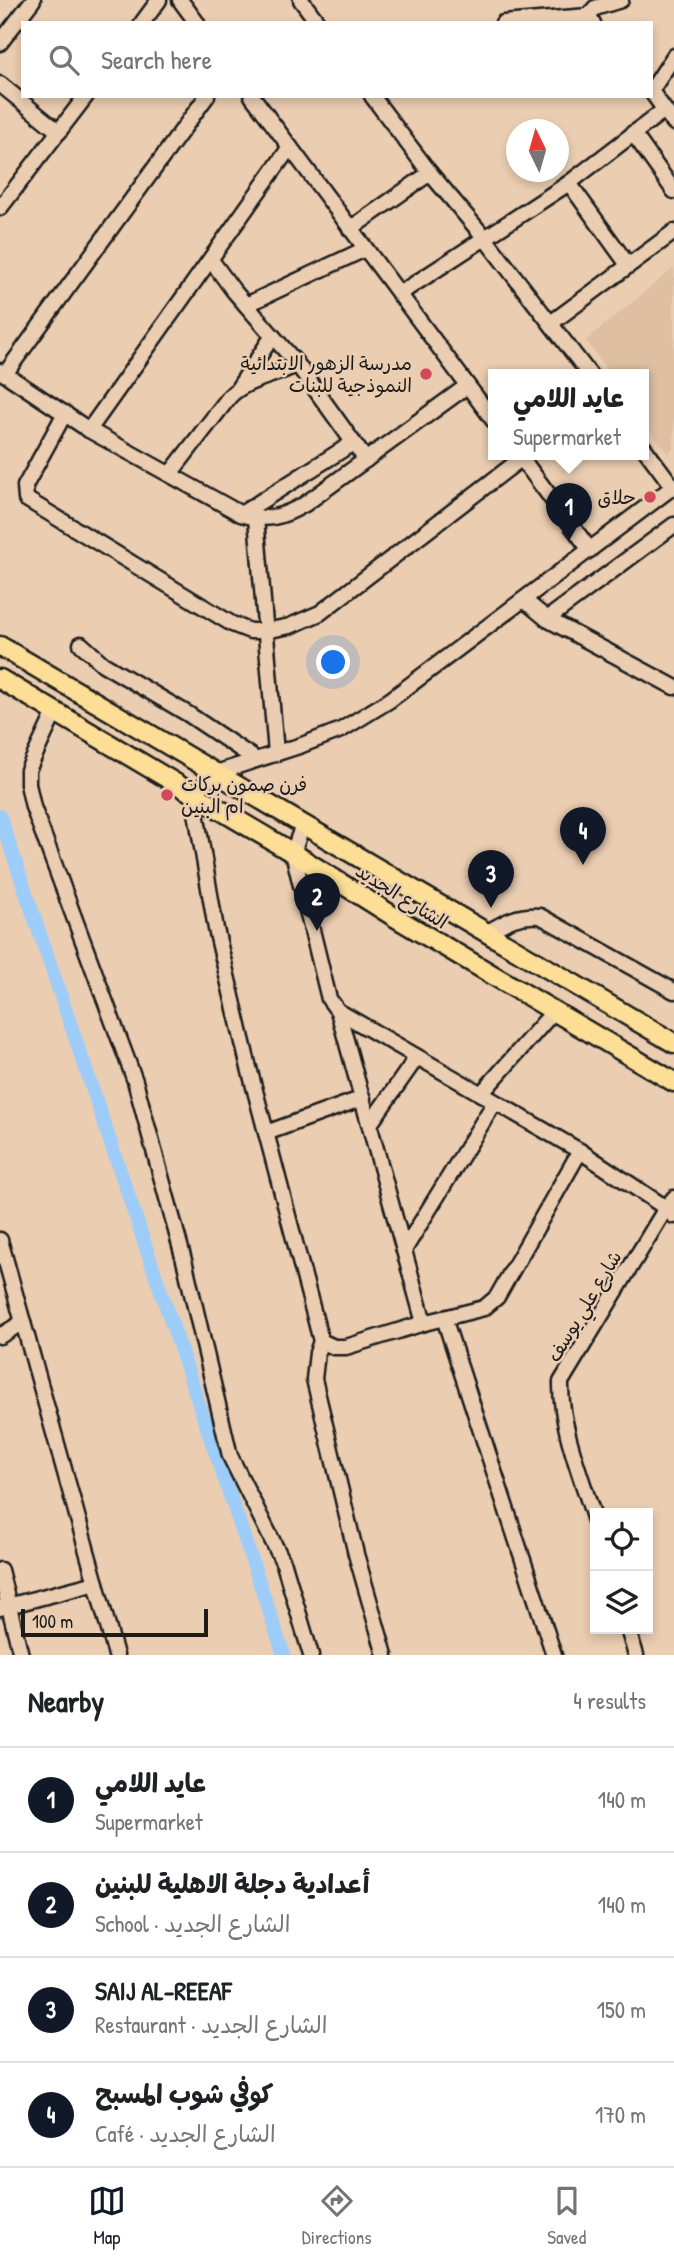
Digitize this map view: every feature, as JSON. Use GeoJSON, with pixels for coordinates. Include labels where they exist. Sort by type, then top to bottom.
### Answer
{"type":"FeatureCollection","features":[{"type":"Feature","properties":{"kind":"main road","name":"الشارع الجديد"},"geometry":{"type":"LineString","coordinates":[[0,646],[674,1043]]}},
{"type":"Feature","properties":{"kind":"main road","name":"الشارع الجديد"},"geometry":{"type":"LineString","coordinates":[[0,679],[674,1082]]}},
{"type":"Feature","properties":{"kind":"street"},"geometry":{"type":"LineString","coordinates":[[0,43],[33,0]]}},
{"type":"Feature","properties":{"kind":"street"},"geometry":{"type":"LineString","coordinates":[[143,21],[159,0]]}},
{"type":"Feature","properties":{"kind":"street"},"geometry":{"type":"LineString","coordinates":[[180,0],[196,21]]}},
{"type":"Feature","properties":{"kind":"street"},"geometry":{"type":"LineString","coordinates":[[301,0],[317,21]]}},
{"type":"Feature","properties":{"kind":"street"},"geometry":{"type":"LineString","coordinates":[[547,21],[591,19],[595,8],[607,2],[621,0]]}},
{"type":"Feature","properties":{"kind":"street"},"geometry":{"type":"LineString","coordinates":[[653,88],[674,57]]}},
{"type":"Feature","properties":{"kind":"street"},"geometry":{"type":"LineString","coordinates":[[0,84],[59,132]]}},
{"type":"Feature","properties":{"kind":"street"},"geometry":{"type":"LineString","coordinates":[[653,94],[674,123]]}},
{"type":"Feature","properties":{"kind":"street"},"geometry":{"type":"LineString","coordinates":[[1,204],[84,98]]}},
{"type":"Feature","properties":{"kind":"street"},"geometry":{"type":"LineString","coordinates":[[205,98],[3,372],[89,430],[248,516],[276,518],[288,514],[467,386]]}},
{"type":"Feature","properties":{"kind":"street"},"geometry":{"type":"LineString","coordinates":[[253,98],[488,413]]}},
{"type":"Feature","properties":{"kind":"street"},"geometry":{"type":"LineString","coordinates":[[374,98],[586,369]]}},
{"type":"Feature","properties":{"kind":"street"},"geometry":{"type":"LineString","coordinates":[[399,294],[569,183],[663,111]]}},
{"type":"Feature","properties":{"kind":"street"},"geometry":{"type":"LineString","coordinates":[[634,133],[674,191]]}},
{"type":"Feature","properties":{"kind":"street"},"geometry":{"type":"LineString","coordinates":[[89,430],[290,147]]}},
{"type":"Feature","properties":{"kind":"street"},"geometry":{"type":"LineString","coordinates":[[350,229],[430,173]]}},
{"type":"Feature","properties":{"kind":"street"},"geometry":{"type":"LineString","coordinates":[[569,183],[628,265]]}},
{"type":"Feature","properties":{"kind":"street"},"geometry":{"type":"LineString","coordinates":[[551,323],[674,232]]}},
{"type":"Feature","properties":{"kind":"street"},"geometry":{"type":"LineString","coordinates":[[246,305],[365,248]]}},
{"type":"Feature","properties":{"kind":"street"},"geometry":{"type":"LineString","coordinates":[[211,260],[297,364],[366,460]]}},
{"type":"Feature","properties":{"kind":"street"},"geometry":{"type":"LineString","coordinates":[[170,474],[239,387],[272,337]]}},
{"type":"Feature","properties":{"kind":"street"},"geometry":{"type":"LineString","coordinates":[[239,387],[284,372],[297,364]]}},
{"type":"Feature","properties":{"kind":"street"},"geometry":{"type":"LineString","coordinates":[[65,414],[25,486],[26,499],[211,613],[250,631],[290,626],[320,613],[516,460]]}},
{"type":"Feature","properties":{"kind":"street"},"geometry":{"type":"LineString","coordinates":[[248,516],[353,443]]}},
{"type":"Feature","properties":{"kind":"street"},"geometry":{"type":"LineString","coordinates":[[385,1655],[356,1555],[314,1379],[321,1340],[216,929],[193,795],[216,773],[341,730],[361,719],[524,600],[674,486],[649,454]]}},
{"type":"Feature","properties":{"kind":"street"},"geometry":{"type":"LineString","coordinates":[[522,460],[590,550]]}},
{"type":"Feature","properties":{"kind":"street"},"geometry":{"type":"LineString","coordinates":[[248,516],[265,631],[276,753]]}},
{"type":"Feature","properties":{"kind":"street"},"geometry":{"type":"LineString","coordinates":[[547,618],[674,525]]}},
{"type":"Feature","properties":{"kind":"street"},"geometry":{"type":"LineString","coordinates":[[524,600],[547,618],[674,687]]}},
{"type":"Feature","properties":{"kind":"street"},"geometry":{"type":"LineString","coordinates":[[81,644],[103,664],[188,714],[255,760]]}},
{"type":"Feature","properties":{"kind":"street"},"geometry":{"type":"LineString","coordinates":[[54,712],[28,770],[33,807],[135,1081],[185,1264],[230,1455],[284,1564],[311,1655]]}},
{"type":"Feature","properties":{"kind":"street"},"geometry":{"type":"LineString","coordinates":[[303,824],[293,853],[329,999],[338,1011],[424,1322]]}},
{"type":"Feature","properties":{"kind":"street"},"geometry":{"type":"LineString","coordinates":[[486,933],[513,917],[540,916],[674,991]]}},
{"type":"Feature","properties":{"kind":"street"},"geometry":{"type":"LineString","coordinates":[[338,1011],[580,1151],[671,1208]]}},
{"type":"Feature","properties":{"kind":"street"},"geometry":{"type":"LineString","coordinates":[[481,1094],[554,1011]]}},
{"type":"Feature","properties":{"kind":"street"},"geometry":{"type":"LineString","coordinates":[[370,1124],[417,1057]]}},
{"type":"Feature","properties":{"kind":"street"},"geometry":{"type":"LineString","coordinates":[[266,1133],[363,1098]]}},
{"type":"Feature","properties":{"kind":"street"},"geometry":{"type":"LineString","coordinates":[[404,1250],[495,1102]]}},
{"type":"Feature","properties":{"kind":"street"},"geometry":{"type":"LineString","coordinates":[[321,1340],[334,1347],[346,1347],[424,1322],[484,1308],[497,1297],[580,1151]]}},
{"type":"Feature","properties":{"kind":"street","name":"شارع علي يوسف"},"geometry":{"type":"LineString","coordinates":[[591,1508],[564,1418],[561,1382],[671,1208]]}},
{"type":"Feature","properties":{"kind":"street"},"geometry":{"type":"LineString","coordinates":[[0,1240],[116,1655]]}},
{"type":"Feature","properties":{"kind":"street"},"geometry":{"type":"LineString","coordinates":[[444,1318],[554,1655]]}},
{"type":"Feature","properties":{"kind":"street"},"geometry":{"type":"LineString","coordinates":[[0,1336],[23,1322]]}},
{"type":"Feature","properties":{"kind":"street"},"geometry":{"type":"LineString","coordinates":[[0,1570],[5,1607],[21,1655]]}},
{"type":"Feature","properties":{"kind":"street"},"geometry":{"type":"LineString","coordinates":[[5,1607],[96,1583]]}},
{"type":"Feature","properties":{"kind":"street"},"geometry":{"type":"LineString","coordinates":[[630,1634],[636,1655]]}},
{"type":"Feature","properties":{"kind":"shaded area"},"geometry":{"type":"Polygon","coordinates":[[[674,268],[674,449],[668,454],[649,429],[649,369],[606,369],[586,340],[674,268]]]}},
{"type":"Feature","properties":{"kind":"waterway"},"geometry":{"type":"LineString","coordinates":[[0,816],[284,1655]]}},
{"type":"Feature","properties":{"kind":"place","name":"مدرسة الزهور الابتدائية النموذجية للبنات"},"geometry":{"type":"Point","coordinates":[426,374]}},
{"type":"Feature","properties":{"kind":"place","name":"حلاق"},"geometry":{"type":"Point","coordinates":[650,497]}},
{"type":"Feature","properties":{"kind":"place","name":"عايد اللامي"},"geometry":{"type":"Point","coordinates":[569,541]}},
{"type":"Feature","properties":{"kind":"place","name":"فرن صمون بركات ام البنين"},"geometry":{"type":"Point","coordinates":[167,795]}},
{"type":"Feature","properties":{"kind":"place","name":"كوفي شوب المسبح"},"geometry":{"type":"Point","coordinates":[583,865]}},
{"type":"Feature","properties":{"kind":"place","name":"SAIJ AL-REEAF"},"geometry":{"type":"Point","coordinates":[491,908]}},
{"type":"Feature","properties":{"kind":"place","name":"أعدادية دجلة الاهلية للبنين"},"geometry":{"type":"Point","coordinates":[317,931]}}]}
